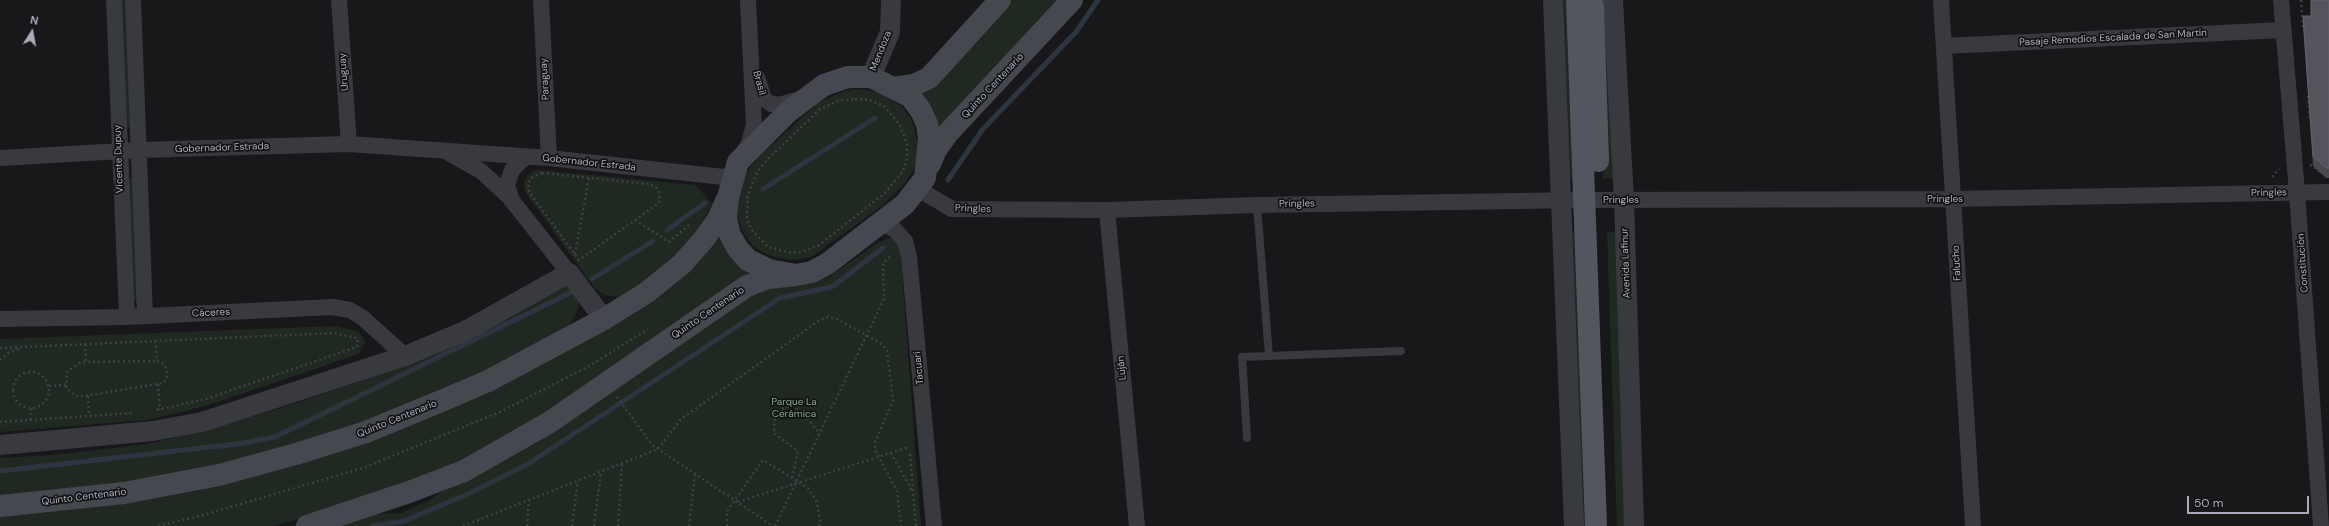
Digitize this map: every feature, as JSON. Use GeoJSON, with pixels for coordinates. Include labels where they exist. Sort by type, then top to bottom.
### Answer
{"type":"FeatureCollection","features":[{"type":"Feature","properties":{"kind":"main road"},"geometry":{"type":"LineString","coordinates":[[893,88],[914,85],[929,78],[1000,0]]}},
{"type":"Feature","properties":{"kind":"main road","name":"Quinto Centenario"},"geometry":{"type":"LineString","coordinates":[[307,526],[409,492],[464,470],[550,422],[747,286],[768,278],[812,272],[827,264],[905,204],[921,184],[936,150],[948,133],[1072,0]]}},
{"type":"Feature","properties":{"kind":"main road"},"geometry":{"type":"LineString","coordinates":[[1577,0],[1592,200],[1611,526]]}},
{"type":"Feature","properties":{"kind":"main road"},"geometry":{"type":"LineString","coordinates":[[1593,0],[1592,200],[1596,526]]}},
{"type":"Feature","properties":{"kind":"main road"},"geometry":{"type":"LineString","coordinates":[[796,275],[769,270],[748,260],[738,249],[730,234],[726,219],[733,179],[788,112],[824,85],[848,77],[871,77],[911,97],[922,112],[927,124],[929,144],[921,184]]}},
{"type":"Feature","properties":{"kind":"main road","name":"Quinto Centenario"},"geometry":{"type":"LineString","coordinates":[[0,506],[124,493],[219,475],[296,454],[366,432],[488,381],[604,319],[646,293],[682,264],[718,219],[733,179]]}},
{"type":"Feature","properties":{"kind":"street","name":"Vicente Dupuy"},"geometry":{"type":"LineString","coordinates":[[114,0],[118,151],[126,317]]}},
{"type":"Feature","properties":{"kind":"street","name":"Vicente Dupuy"},"geometry":{"type":"LineString","coordinates":[[133,0],[145,316]]}},
{"type":"Feature","properties":{"kind":"street","name":"Uruguay"},"geometry":{"type":"LineString","coordinates":[[339,0],[349,144]]}},
{"type":"Feature","properties":{"kind":"street","name":"Paraguay"},"geometry":{"type":"LineString","coordinates":[[540,0],[549,158]]}},
{"type":"Feature","properties":{"kind":"street","name":"Brasil"},"geometry":{"type":"LineString","coordinates":[[733,179],[749,144],[754,125],[750,75],[751,48],[748,0]]}},
{"type":"Feature","properties":{"kind":"street","name":"Mendoza"},"geometry":{"type":"LineString","coordinates":[[871,77],[890,32],[891,0]]}},
{"type":"Feature","properties":{"kind":"street"},"geometry":{"type":"LineString","coordinates":[[1553,0],[1574,526]]}},
{"type":"Feature","properties":{"kind":"street","name":"Avenida Lafinur"},"geometry":{"type":"LineString","coordinates":[[1613,0],[1624,200],[1634,526]]}},
{"type":"Feature","properties":{"kind":"street","name":"Falucho"},"geometry":{"type":"LineString","coordinates":[[1941,0],[1973,526]]}},
{"type":"Feature","properties":{"kind":"street","name":"Constitución"},"geometry":{"type":"LineString","coordinates":[[2281,0],[2298,192],[2321,526]]}},
{"type":"Feature","properties":{"kind":"street","name":"Pasaje Remedios Escalada de San Martín"},"geometry":{"type":"LineString","coordinates":[[1944,46],[2283,30]]}},
{"type":"Feature","properties":{"kind":"street","name":"Brasil"},"geometry":{"type":"LineString","coordinates":[[751,48],[760,90],[764,99],[771,104],[790,104],[824,85]]}},
{"type":"Feature","properties":{"kind":"street","name":"Gobernador Estrada"},"geometry":{"type":"LineString","coordinates":[[0,158],[139,150],[349,144],[549,158],[733,179]]}},
{"type":"Feature","properties":{"kind":"street","name":"Gobernador Estrada"},"geometry":{"type":"LineString","coordinates":[[445,151],[481,172],[512,201],[572,264],[604,319]]}},
{"type":"Feature","properties":{"kind":"street"},"geometry":{"type":"LineString","coordinates":[[512,201],[507,185],[512,170],[525,157]]}},
{"type":"Feature","properties":{"kind":"street","name":"Pringles"},"geometry":{"type":"LineString","coordinates":[[921,184],[952,209],[1107,210],[1257,204],[1562,200],[1954,199],[2329,192]]}},
{"type":"Feature","properties":{"kind":"street","name":"Luján"},"geometry":{"type":"LineString","coordinates":[[1107,210],[1137,526]]}},
{"type":"Feature","properties":{"kind":"street","name":"Tacuarí"},"geometry":{"type":"LineString","coordinates":[[881,223],[894,229],[898,233],[904,241],[908,256],[934,526]]}},
{"type":"Feature","properties":{"kind":"street"},"geometry":{"type":"LineString","coordinates":[[0,445],[153,432],[202,422],[405,356],[465,331],[572,264]]}},
{"type":"Feature","properties":{"kind":"street","name":"Cáceres"},"geometry":{"type":"LineString","coordinates":[[0,319],[126,317],[332,306],[350,310],[363,318],[405,356]]}},
{"type":"Feature","properties":{"kind":"lane"},"geometry":{"type":"LineString","coordinates":[[1257,204],[1269,356]]}},
{"type":"Feature","properties":{"kind":"lane"},"geometry":{"type":"LineString","coordinates":[[1247,438],[1242,357],[1401,351]]}},
{"type":"Feature","properties":{"kind":"path"},"geometry":{"type":"LineString","coordinates":[[2301,0],[2303,31]]}},
{"type":"Feature","properties":{"kind":"path"},"geometry":{"type":"LineString","coordinates":[[2308,89],[2310,123]]}},
{"type":"Feature","properties":{"kind":"path"},"geometry":{"type":"LineString","coordinates":[[855,99],[870,100],[884,106],[902,128],[907,144],[907,158],[903,171],[885,193],[819,245],[805,251],[792,253],[768,247],[751,229],[747,219],[746,207],[750,188],[758,172],[766,161],[819,110],[838,101],[855,99]]}},
{"type":"Feature","properties":{"kind":"path"},"geometry":{"type":"LineString","coordinates":[[2312,158],[2313,166]]}},
{"type":"Feature","properties":{"kind":"path"},"geometry":{"type":"LineString","coordinates":[[542,174],[590,178],[649,184],[658,189],[660,195],[659,203],[572,264],[529,192],[528,184],[531,178],[542,174]]}},
{"type":"Feature","properties":{"kind":"path"},"geometry":{"type":"LineString","coordinates":[[572,264],[590,178]]}},
{"type":"Feature","properties":{"kind":"path"},"geometry":{"type":"LineString","coordinates":[[635,220],[669,242],[691,224]]}},
{"type":"Feature","properties":{"kind":"path"},"geometry":{"type":"LineString","coordinates":[[893,249],[894,261]]}},
{"type":"Feature","properties":{"kind":"path"},"geometry":{"type":"LineString","coordinates":[[617,397],[652,445],[774,526],[798,482],[884,299],[883,263],[893,254]]}},
{"type":"Feature","properties":{"kind":"path"},"geometry":{"type":"LineString","coordinates":[[464,526],[658,449],[681,419],[820,320],[828,317],[837,319],[883,345],[888,350],[893,401],[875,442],[875,450],[897,491],[901,526]]}},
{"type":"Feature","properties":{"kind":"path"},"geometry":{"type":"LineString","coordinates":[[158,526],[200,516],[363,468],[500,412],[591,366],[651,327]]}},
{"type":"Feature","properties":{"kind":"path"},"geometry":{"type":"LineString","coordinates":[[0,348],[333,333],[357,338],[357,347],[206,399],[150,412]]}},
{"type":"Feature","properties":{"kind":"path"},"geometry":{"type":"LineString","coordinates":[[156,341],[157,361]]}},
{"type":"Feature","properties":{"kind":"path"},"geometry":{"type":"LineString","coordinates":[[85,344],[86,362]]}},
{"type":"Feature","properties":{"kind":"path"},"geometry":{"type":"LineString","coordinates":[[0,360],[8,353],[20,348],[33,346]]}},
{"type":"Feature","properties":{"kind":"path"},"geometry":{"type":"LineString","coordinates":[[157,361],[164,364],[167,371],[167,378],[162,383],[158,384],[88,396],[75,396],[70,394],[66,385],[67,372],[81,362],[86,362],[157,361]]}},
{"type":"Feature","properties":{"kind":"path"},"geometry":{"type":"LineString","coordinates":[[25,373],[36,373],[46,380],[49,386],[48,397],[45,402],[40,406],[31,408],[23,406],[14,398],[13,392],[15,381],[25,373]]}},
{"type":"Feature","properties":{"kind":"path"},"geometry":{"type":"LineString","coordinates":[[158,384],[160,410]]}},
{"type":"Feature","properties":{"kind":"path"},"geometry":{"type":"LineString","coordinates":[[49,386],[66,385]]}},
{"type":"Feature","properties":{"kind":"path"},"geometry":{"type":"LineString","coordinates":[[88,396],[89,416]]}},
{"type":"Feature","properties":{"kind":"path"},"geometry":{"type":"LineString","coordinates":[[30,420],[31,408]]}},
{"type":"Feature","properties":{"kind":"path"},"geometry":{"type":"LineString","coordinates":[[792,478],[798,451],[774,433],[775,415],[785,408],[797,409],[805,415],[820,434]]}},
{"type":"Feature","properties":{"kind":"path"},"geometry":{"type":"LineString","coordinates":[[0,419],[2,422],[135,413]]}},
{"type":"Feature","properties":{"kind":"path"},"geometry":{"type":"LineString","coordinates":[[908,439],[916,526]]}},
{"type":"Feature","properties":{"kind":"path"},"geometry":{"type":"LineString","coordinates":[[736,502],[909,447]]}},
{"type":"Feature","properties":{"kind":"path"},"geometry":{"type":"LineString","coordinates":[[891,453],[912,492]]}},
{"type":"Feature","properties":{"kind":"path"},"geometry":{"type":"LineString","coordinates":[[727,526],[728,511],[736,502],[763,460],[808,488],[817,502],[820,520],[819,526]]}},
{"type":"Feature","properties":{"kind":"path"},"geometry":{"type":"LineString","coordinates":[[618,526],[622,463]]}},
{"type":"Feature","properties":{"kind":"path"},"geometry":{"type":"LineString","coordinates":[[594,526],[601,472]]}},
{"type":"Feature","properties":{"kind":"path"},"geometry":{"type":"LineString","coordinates":[[689,526],[695,474]]}},
{"type":"Feature","properties":{"kind":"path"},"geometry":{"type":"LineString","coordinates":[[572,526],[578,480]]}},
{"type":"Feature","properties":{"kind":"path"},"geometry":{"type":"LineString","coordinates":[[527,526],[530,500]]}},
{"type":"Feature","properties":{"kind":"green space"},"geometry":{"type":"Polygon","coordinates":[[[121,0],[127,0],[132,127],[126,127],[121,0]]]}},
{"type":"Feature","properties":{"kind":"green space"},"geometry":{"type":"Polygon","coordinates":[[[1009,0],[1059,0],[939,130],[923,94],[1009,0]]]}},
{"type":"Feature","properties":{"kind":"green space"},"geometry":{"type":"Polygon","coordinates":[[[1562,0],[1571,0],[1577,178],[1567,178],[1562,0]]]}},
{"type":"Feature","properties":{"kind":"green space"},"geometry":{"type":"Polygon","coordinates":[[[1598,0],[1607,0],[1613,178],[1603,179],[1598,0]]]}},
{"type":"Feature","properties":{"kind":"green space"},"geometry":{"type":"Polygon","coordinates":[[[863,89],[883,94],[902,107],[911,119],[917,139],[918,155],[914,169],[905,183],[882,206],[811,257],[794,260],[778,258],[764,253],[753,246],[743,232],[738,217],[737,200],[742,182],[751,166],[763,153],[818,103],[844,91],[863,89]]]}},
{"type":"Feature","properties":{"kind":"green space"},"geometry":{"type":"Polygon","coordinates":[[[539,170],[696,185],[712,204],[688,247],[628,296],[616,297],[603,294],[594,287],[525,192],[524,183],[527,176],[533,171],[539,170]]]}},
{"type":"Feature","properties":{"kind":"green space"},"geometry":{"type":"Polygon","coordinates":[[[127,178],[133,178],[138,300],[132,300],[127,178]]]}},
{"type":"Feature","properties":{"kind":"green space"},"geometry":{"type":"Polygon","coordinates":[[[1571,232],[1580,232],[1591,526],[1582,526],[1571,232]]]}},
{"type":"Feature","properties":{"kind":"green space"},"geometry":{"type":"Polygon","coordinates":[[[1607,232],[1617,232],[1626,526],[1617,526],[1607,232]]]}},
{"type":"Feature","properties":{"kind":"green space"},"geometry":{"type":"Polygon","coordinates":[[[718,238],[730,256],[749,273],[600,379],[477,455],[331,510],[273,526],[0,526],[0,514],[16,513],[436,414],[718,238]]]}},
{"type":"Feature","properties":{"kind":"green space","name":"Parque La Cerámica"},"geometry":{"type":"Polygon","coordinates":[[[888,238],[892,238],[900,247],[921,526],[331,526],[371,514],[401,513],[430,500],[451,485],[760,290],[815,283],[829,277],[874,245],[888,238]]]}},
{"type":"Feature","properties":{"kind":"green space"},"geometry":{"type":"Polygon","coordinates":[[[565,285],[571,286],[579,300],[578,308],[572,322],[557,337],[472,380],[325,437],[159,479],[0,497],[0,458],[52,455],[147,444],[202,431],[278,409],[387,372],[565,285]]]}},
{"type":"Feature","properties":{"kind":"green space"},"geometry":{"type":"Polygon","coordinates":[[[334,326],[358,331],[365,341],[359,354],[206,406],[147,420],[0,432],[0,339],[334,326]]]}},
{"type":"Feature","properties":{"kind":"building"},"geometry":{"type":"Polygon","coordinates":[[[2311,0],[2329,0],[2329,168],[2326,168],[2313,156],[2303,16],[2311,16],[2311,0]]]}},
{"type":"Feature","properties":{"kind":"waterway"},"geometry":{"type":"LineString","coordinates":[[948,180],[983,129],[1076,32],[1098,0]]}},
{"type":"Feature","properties":{"kind":"waterway"},"geometry":{"type":"LineString","coordinates":[[763,189],[875,118]]}},
{"type":"Feature","properties":{"kind":"waterway"},"geometry":{"type":"LineString","coordinates":[[667,230],[705,203]]}},
{"type":"Feature","properties":{"kind":"waterway"},"geometry":{"type":"LineString","coordinates":[[592,279],[653,241]]}},
{"type":"Feature","properties":{"kind":"waterway"},"geometry":{"type":"LineString","coordinates":[[372,526],[405,521],[472,492],[528,464],[780,298],[832,287],[883,248]]}},
{"type":"Feature","properties":{"kind":"waterway"},"geometry":{"type":"LineString","coordinates":[[0,471],[237,444],[275,437],[570,293]]}}]}
